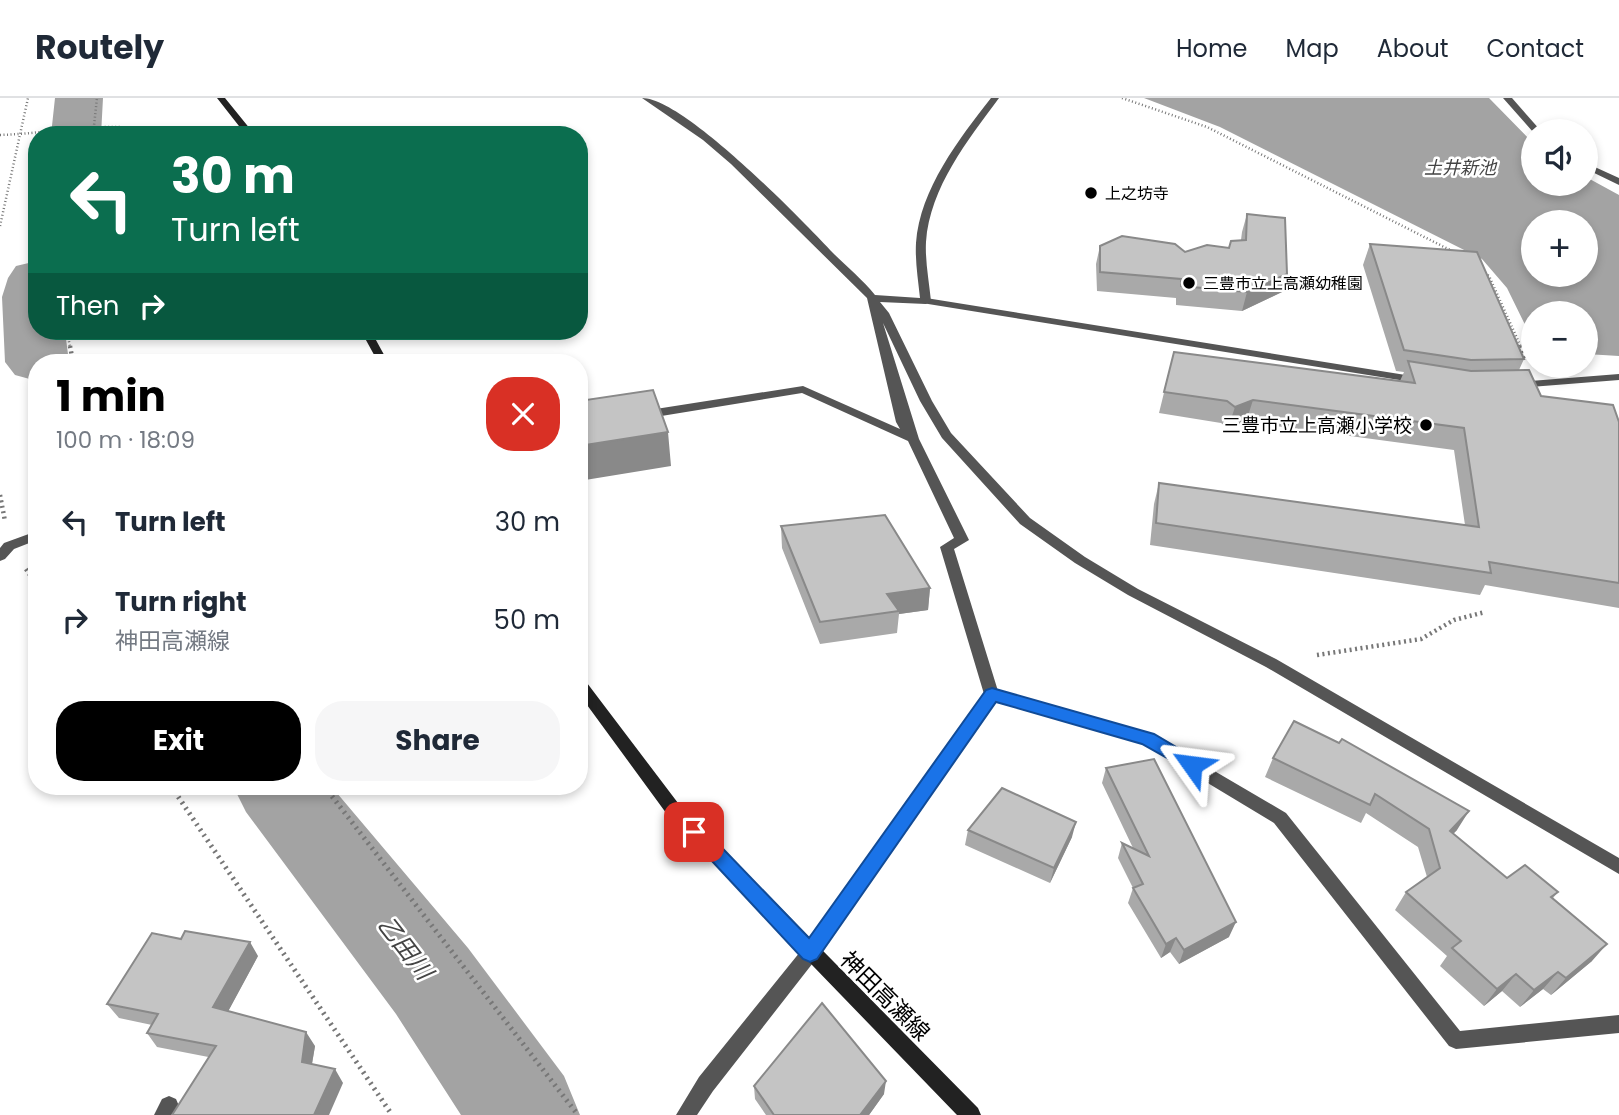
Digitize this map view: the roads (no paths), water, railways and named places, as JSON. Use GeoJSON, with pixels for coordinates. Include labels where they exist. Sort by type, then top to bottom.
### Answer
{"type":"FeatureCollection","features":[{"type":"Feature","properties":{"kind":"main road"},"geometry":{"type":"LineString","coordinates":[[222,98],[244,126]]}},
{"type":"Feature","properties":{"kind":"main road","name":"神田高瀬線"},"geometry":{"type":"LineString","coordinates":[[588,695],[675,812],[971,1115]]}},
{"type":"Feature","properties":{"kind":"street"},"geometry":{"type":"LineString","coordinates":[[646,98],[689,124],[718,146],[884,313],[926,401],[946,435],[1025,521],[1133,592],[1271,663],[1619,867]]}},
{"type":"Feature","properties":{"kind":"street"},"geometry":{"type":"LineString","coordinates":[[926,301],[922,238],[934,192],[966,135],[995,98]]}},
{"type":"Feature","properties":{"kind":"street"},"geometry":{"type":"LineString","coordinates":[[1507,98],[1526,119]]}},
{"type":"Feature","properties":{"kind":"street"},"geometry":{"type":"LineString","coordinates":[[1598,172],[1619,182]]}},
{"type":"Feature","properties":{"kind":"street"},"geometry":{"type":"LineString","coordinates":[[871,299],[926,301],[1434,383]]}},
{"type":"Feature","properties":{"kind":"street"},"geometry":{"type":"LineString","coordinates":[[871,299],[902,422],[913,439],[962,540],[947,547],[992,695]]}},
{"type":"Feature","properties":{"kind":"street"},"geometry":{"type":"LineString","coordinates":[[1500,386],[1619,377]]}},
{"type":"Feature","properties":{"kind":"street"},"geometry":{"type":"LineString","coordinates":[[632,417],[803,389],[913,439]]}},
{"type":"Feature","properties":{"kind":"street"},"geometry":{"type":"LineString","coordinates":[[5,551],[28,539]]}},
{"type":"Feature","properties":{"kind":"street"},"geometry":{"type":"LineString","coordinates":[[686,1115],[706,1084],[810,953],[992,695]]}},
{"type":"Feature","properties":{"kind":"street"},"geometry":{"type":"LineString","coordinates":[[992,695],[1148,739],[1280,818],[1456,1040],[1619,1024]]}},
{"type":"Feature","properties":{"kind":"water","name":"土井新池"},"geometry":{"type":"Polygon","coordinates":[[[1144,98],[1489,98],[1521,131],[1521,196],[1598,196],[1598,184],[1619,195],[1619,356],[1598,355],[1598,301],[1521,301],[1521,317],[1507,288],[1482,259],[1220,127],[1144,98]]]}},
{"type":"Feature","properties":{"kind":"waterway","name":"乙田川"},"geometry":{"type":"LineString","coordinates":[[77,126],[79,98]]}},
{"type":"Feature","properties":{"kind":"waterway","name":"乙田川"},"geometry":{"type":"LineString","coordinates":[[35,340],[36,354]]}},
{"type":"Feature","properties":{"kind":"waterway","name":"乙田川"},"geometry":{"type":"LineString","coordinates":[[285,795],[432,981],[525,1115]]}},
{"type":"Feature","properties":{"kind":"place","name":"上之坊寺"},"geometry":{"type":"Point","coordinates":[1091,193]}},
{"type":"Feature","properties":{"kind":"place","name":"三豊市立上高瀬幼稚園"},"geometry":{"type":"Point","coordinates":[1189,283]}},
{"type":"Feature","properties":{"kind":"place","name":"三豊市立上高瀬小学校"},"geometry":{"type":"Point","coordinates":[1426,425]}}]}
